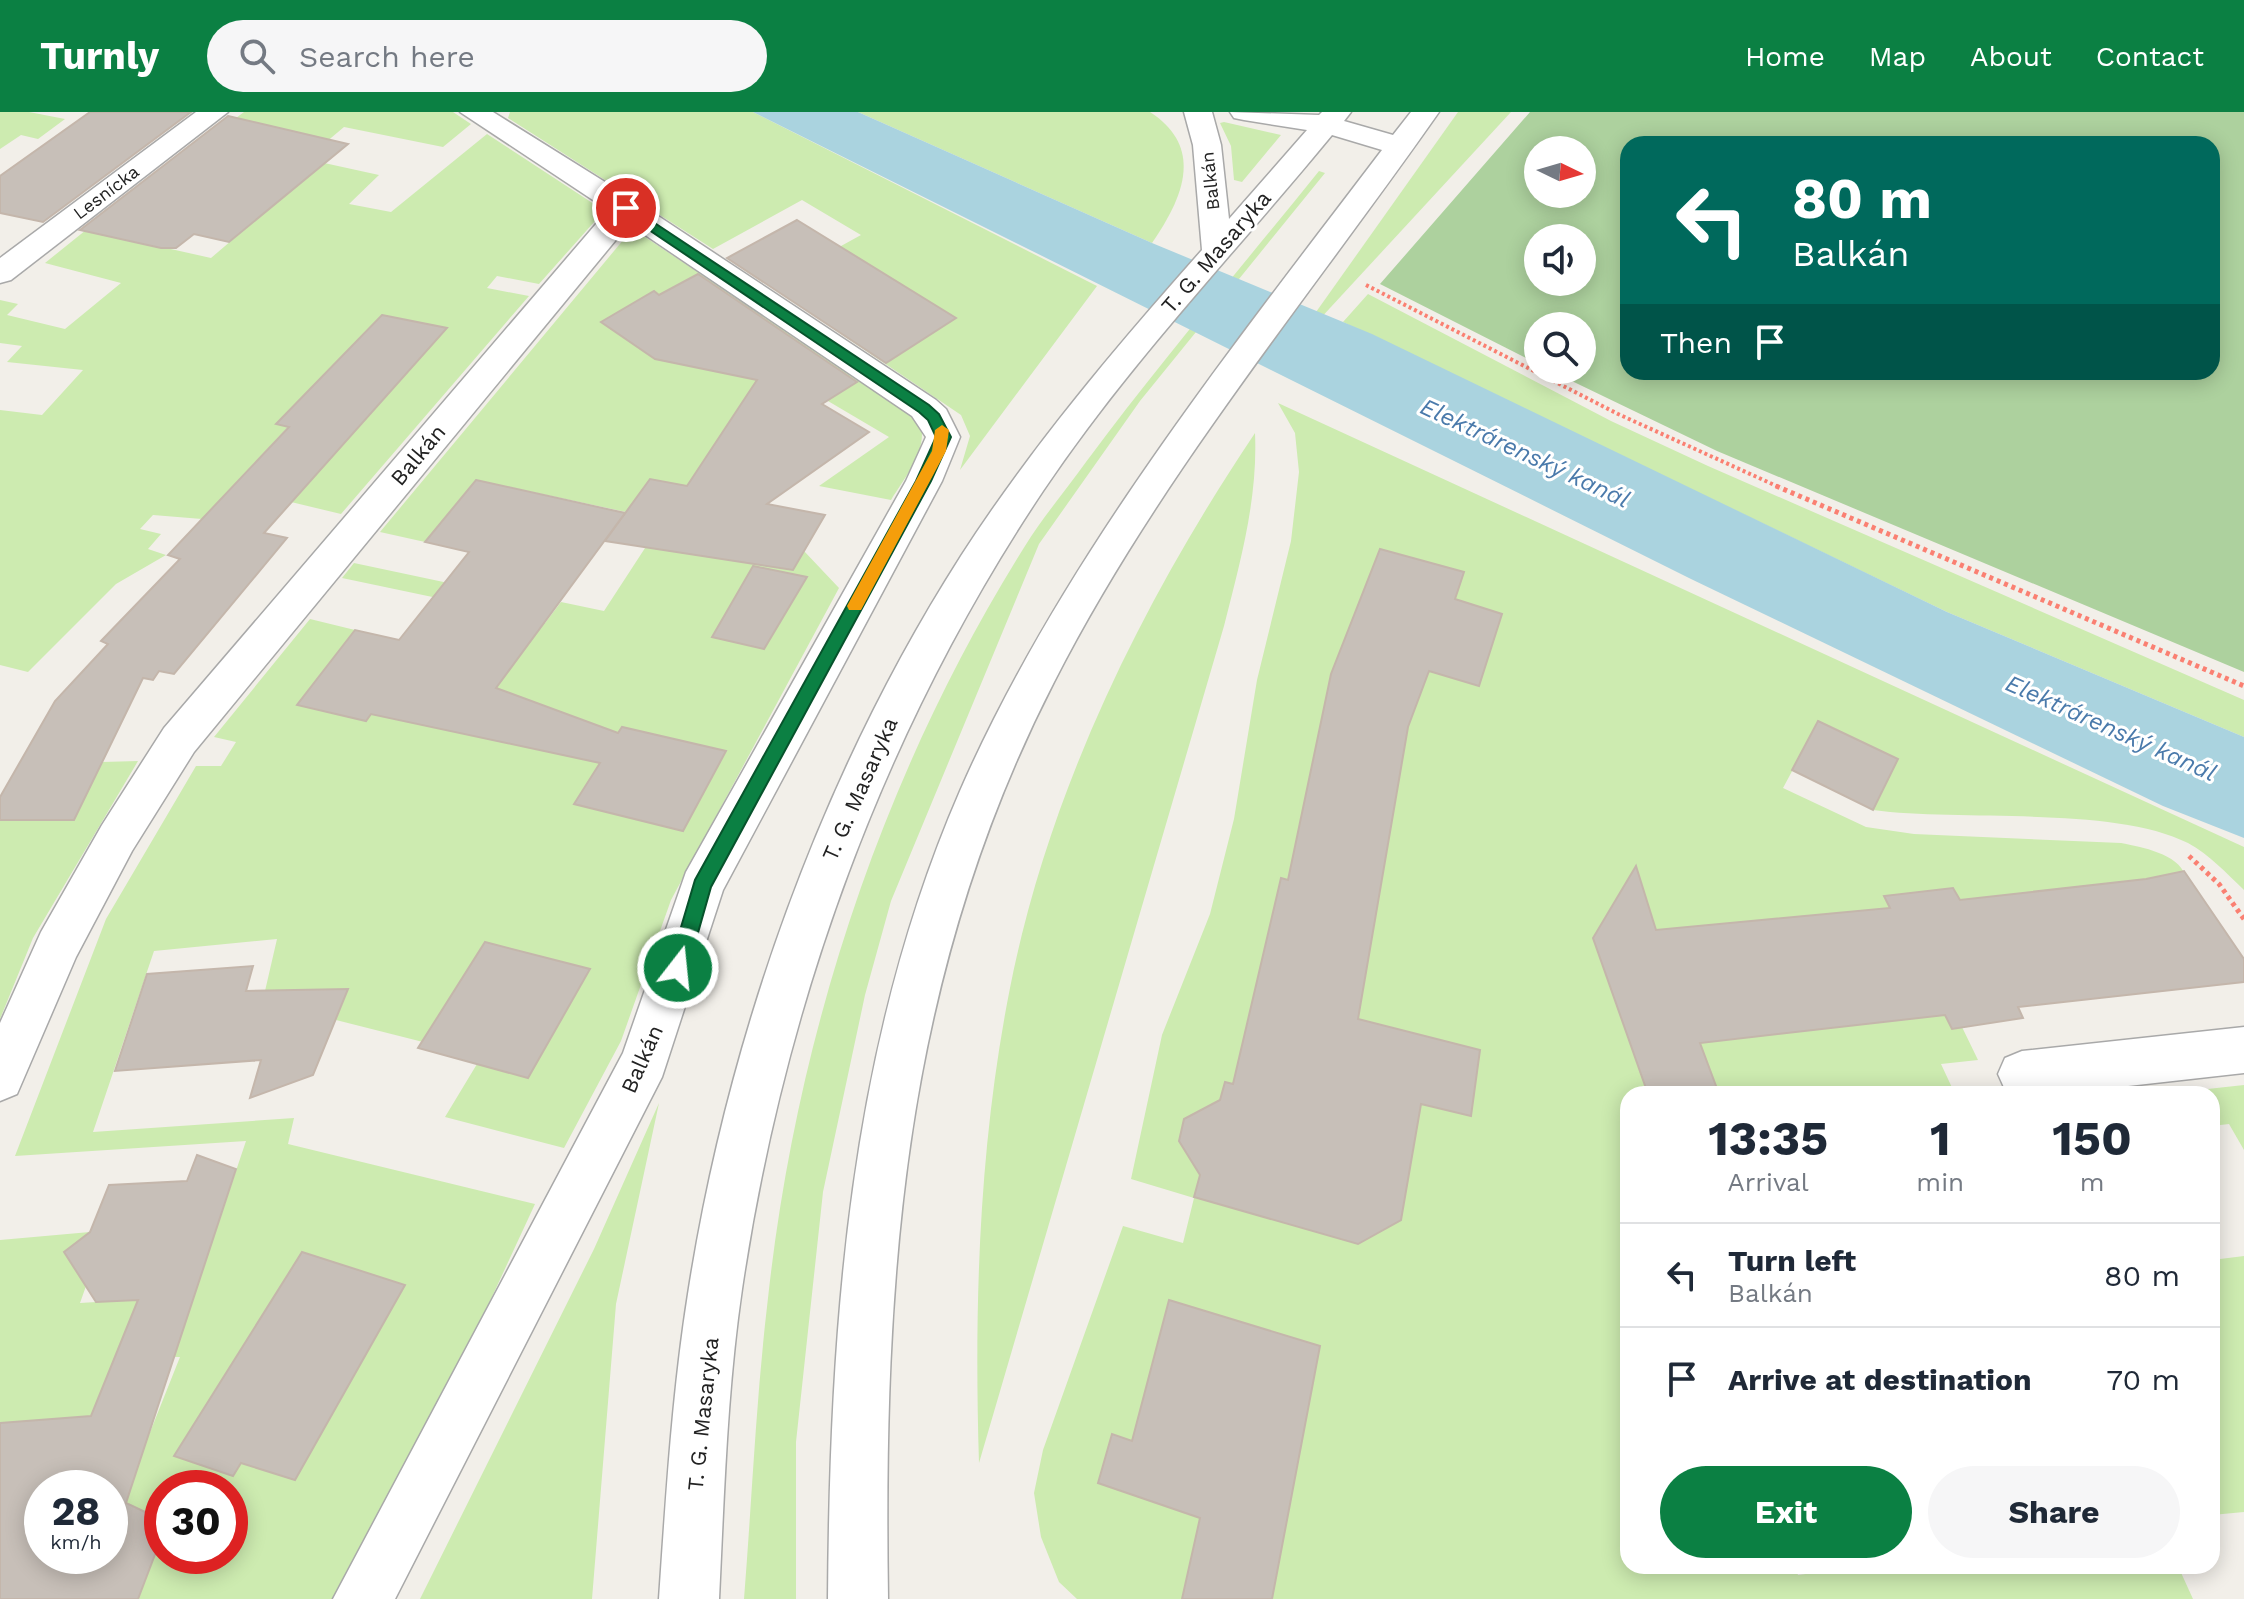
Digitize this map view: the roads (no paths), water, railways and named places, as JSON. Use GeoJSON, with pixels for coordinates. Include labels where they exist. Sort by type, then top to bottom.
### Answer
{"type":"FeatureCollection","features":[{"type":"Feature","properties":{"kind":"street","name":"Lesnícka"},"geometry":{"type":"LineString","coordinates":[[0,273],[214,112]]}},
{"type":"Feature","properties":{"kind":"street","name":"Balkán"},"geometry":{"type":"LineString","coordinates":[[363,1599],[645,1061],[678,968],[702,886],[924,481],[943,437],[934,417],[924,408],[626,208],[474,112]]}},
{"type":"Feature","properties":{"kind":"street","name":"Balkán"},"geometry":{"type":"LineString","coordinates":[[1198,112],[1207,145],[1217,251]]}},
{"type":"Feature","properties":{"kind":"street"},"geometry":{"type":"LineString","coordinates":[[1244,112],[1329,116],[1399,146]]}},
{"type":"Feature","properties":{"kind":"street"},"geometry":{"type":"LineString","coordinates":[[858,1599],[859,1396],[872,1235],[890,1111],[914,997],[945,891],[986,780],[1021,704],[1126,521],[1425,112]]}},
{"type":"Feature","properties":{"kind":"street","name":"T. G. Masaryka"},"geometry":{"type":"LineString","coordinates":[[689,1599],[699,1431],[721,1251],[784,983],[824,869],[870,761],[910,680],[974,566],[1033,477],[1329,116]]}},
{"type":"Feature","properties":{"kind":"street","name":"Balkán"},"geometry":{"type":"LineString","coordinates":[[0,1078],[57,947],[117,838],[179,740],[626,208]]}},
{"type":"Feature","properties":{"kind":"street"},"geometry":{"type":"LineString","coordinates":[[2028,1086],[2022,1074],[2244,1050]]}},
{"type":"Feature","properties":{"kind":"water","name":"Elektrárenský kanál"},"geometry":{"type":"Polygon","coordinates":[[[753,112],[858,112],[1152,243],[1372,334],[1947,612],[2244,737],[2244,838],[2163,806],[1691,579],[753,112]]]}}]}
